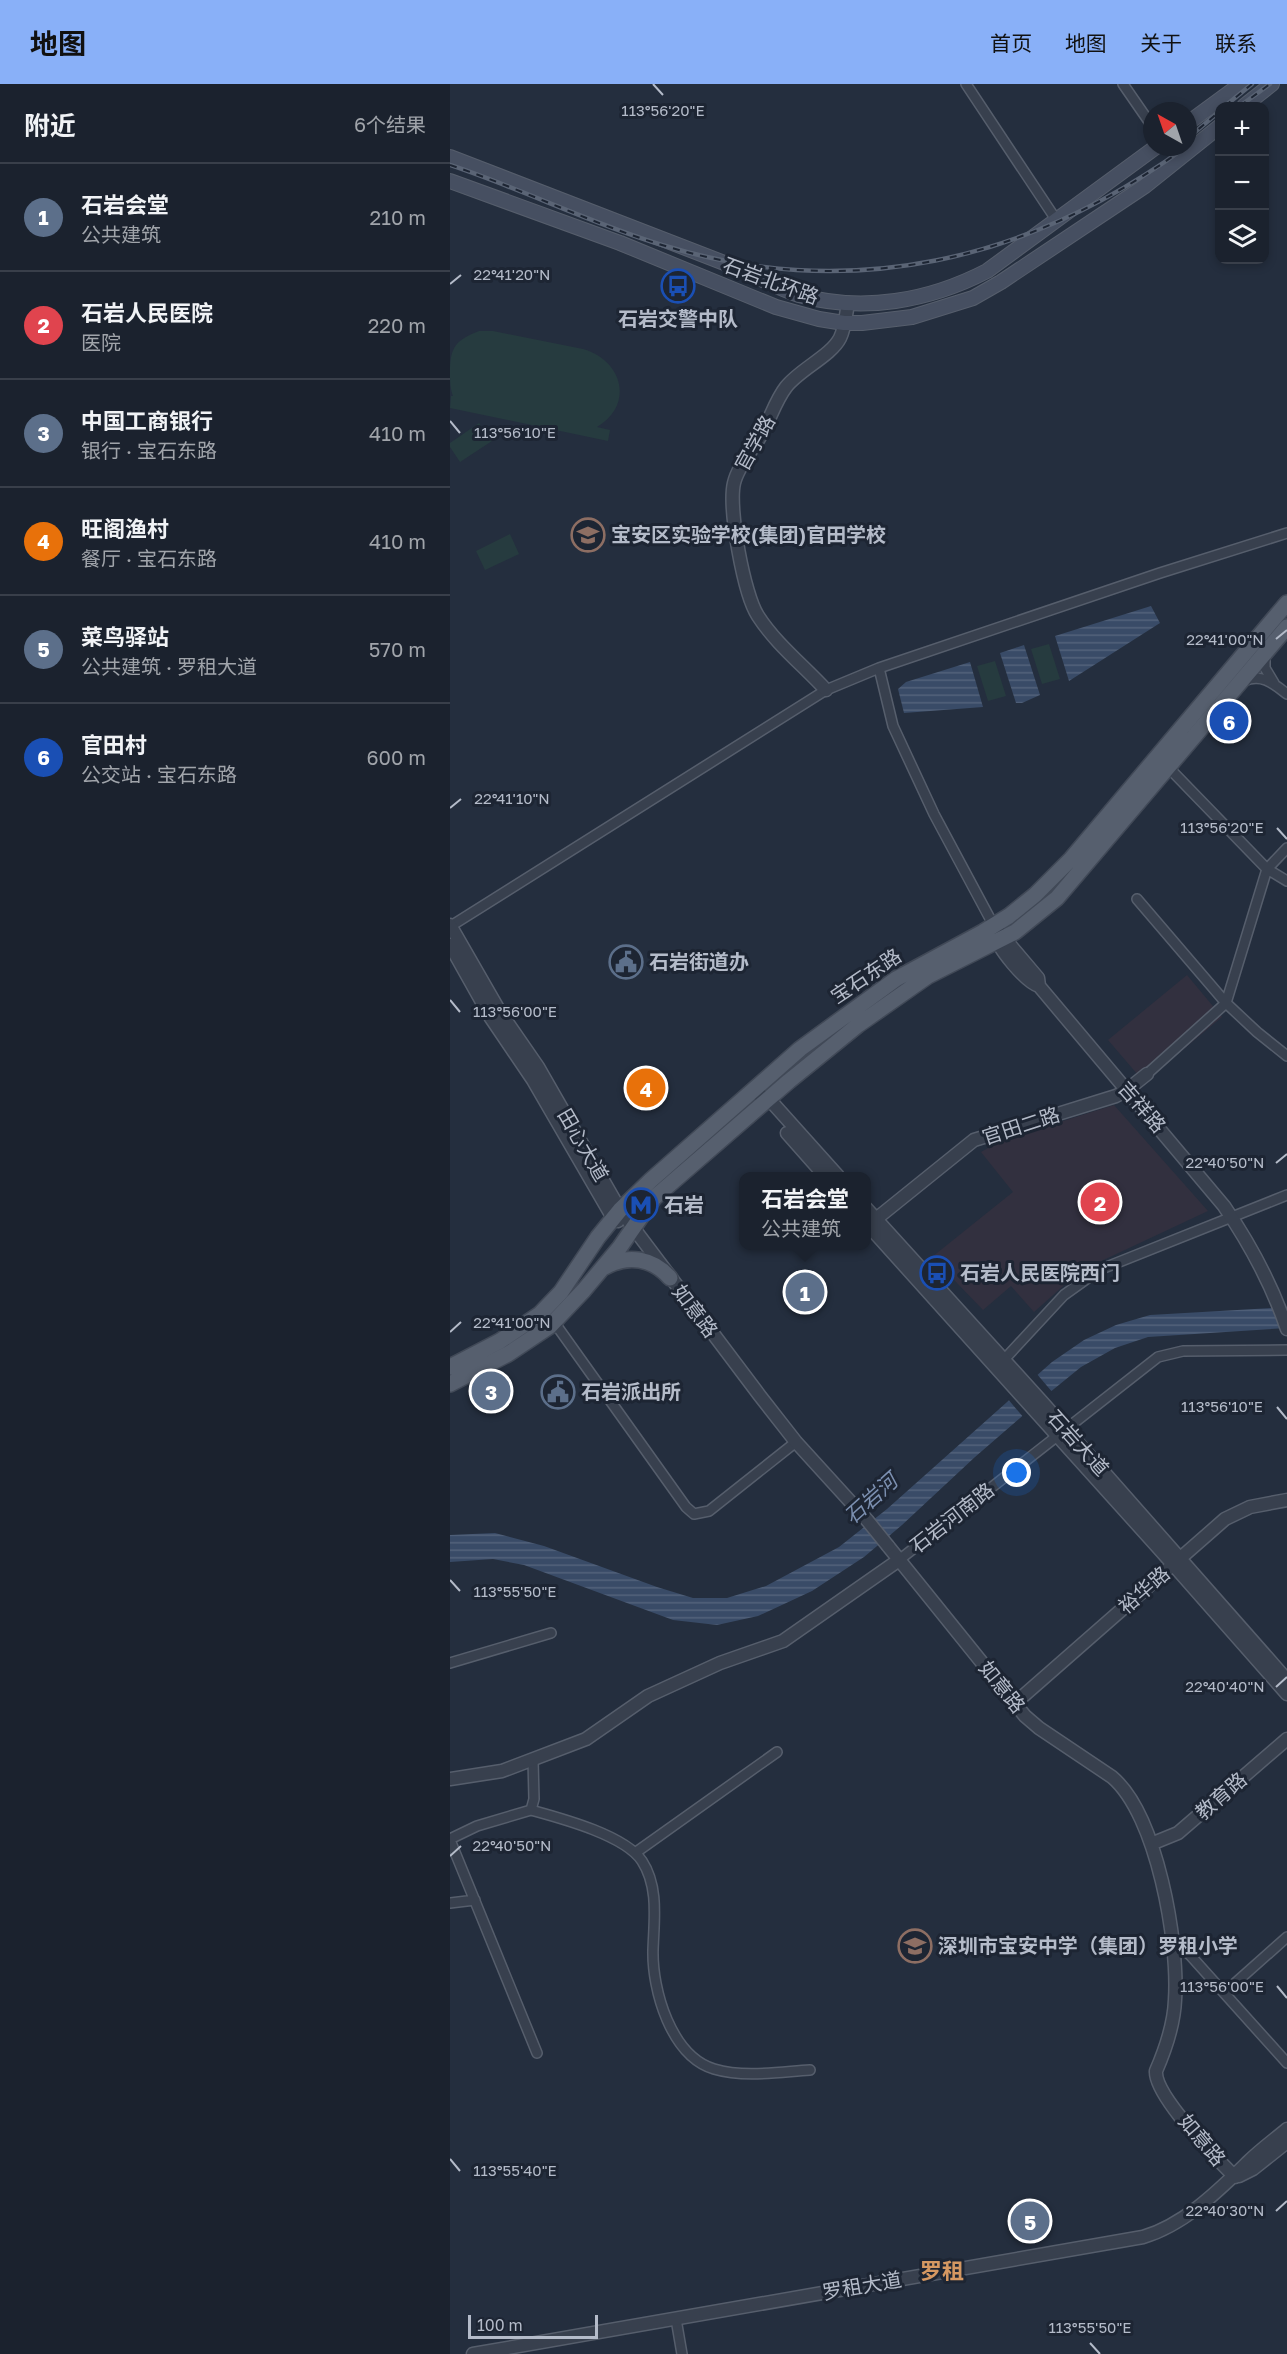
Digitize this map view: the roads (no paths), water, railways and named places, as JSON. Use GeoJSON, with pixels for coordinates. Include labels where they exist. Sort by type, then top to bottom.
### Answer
{"type":"FeatureCollection","features":[{"type":"Feature","properties":{"kind":"main road"},"geometry":{"type":"LineString","coordinates":[[1197,116],[1241,84]]}},
{"type":"Feature","properties":{"kind":"main road"},"geometry":{"type":"LineString","coordinates":[[1249,102],[1272,84]]}},
{"type":"Feature","properties":{"kind":"main road","name":"石岩北环路"},"geometry":{"type":"LineString","coordinates":[[450,181],[620,243],[797,314],[844,323],[884,321],[912,317],[973,298],[1001,282],[1145,186],[1215,130]]}},
{"type":"Feature","properties":{"kind":"main road","name":"石岩北环路"},"geometry":{"type":"LineString","coordinates":[[450,157],[745,271],[776,287],[820,300],[880,303],[905,300],[950,288],[987,271],[1144,156]]}},
{"type":"Feature","properties":{"kind":"main road","name":"宝石东路"},"geometry":{"type":"LineString","coordinates":[[450,1367],[500,1341],[540,1314],[561,1292],[616,1214],[651,1180],[824,1030],[921,964],[999,935],[1059,872],[1287,603]]}},
{"type":"Feature","properties":{"kind":"main road","name":"宝石东路"},"geometry":{"type":"LineString","coordinates":[[450,1384],[522,1346],[554,1322],[574,1303],[654,1198],[766,1101],[892,999],[1043,911],[1071,885],[1287,627]]}},
{"type":"Feature","properties":{"kind":"main road"},"geometry":{"type":"LineString","coordinates":[[600,1270],[614,1262],[638,1259],[659,1268],[670,1278]]}},
{"type":"Feature","properties":{"kind":"street"},"geometry":{"type":"LineString","coordinates":[[966,84],[1057,221]]}},
{"type":"Feature","properties":{"kind":"street"},"geometry":{"type":"LineString","coordinates":[[1123,84],[1143,113]]}},
{"type":"Feature","properties":{"kind":"street","name":"官学路"},"geometry":{"type":"LineString","coordinates":[[826,690],[767,628],[753,607],[748,595],[741,556],[733,494],[737,474],[761,435],[784,390],[804,369],[840,339],[848,303]]}},
{"type":"Feature","properties":{"kind":"street"},"geometry":{"type":"LineString","coordinates":[[451,925],[826,690],[879,668],[1160,573],[1287,533]]}},
{"type":"Feature","properties":{"kind":"street"},"geometry":{"type":"LineString","coordinates":[[1267,651],[1264,664],[1274,684]]}},
{"type":"Feature","properties":{"kind":"street"},"geometry":{"type":"LineString","coordinates":[[879,668],[893,726],[934,814],[999,935]]}},
{"type":"Feature","properties":{"kind":"street"},"geometry":{"type":"LineString","coordinates":[[1239,684],[1254,677],[1264,679],[1287,694]]}},
{"type":"Feature","properties":{"kind":"street"},"geometry":{"type":"LineString","coordinates":[[1169,768],[1267,869],[1287,881]]}},
{"type":"Feature","properties":{"kind":"street"},"geometry":{"type":"LineString","coordinates":[[1147,1074],[1226,1003],[1267,869],[1287,848]]}},
{"type":"Feature","properties":{"kind":"street"},"geometry":{"type":"LineString","coordinates":[[1137,899],[1226,1003],[1287,1056]]}},
{"type":"Feature","properties":{"kind":"street","name":"田心大道"},"geometry":{"type":"LineString","coordinates":[[451,925],[500,1012],[538,1067],[616,1214]]}},
{"type":"Feature","properties":{"kind":"street","name":"吉祥路"},"geometry":{"type":"LineString","coordinates":[[999,935],[1031,983],[1039,986],[1209,1185],[1231,1216],[1278,1303],[1287,1329]]}},
{"type":"Feature","properties":{"kind":"street","name":"田心大道"},"geometry":{"type":"LineString","coordinates":[[450,945],[491,1018],[533,1080],[616,1214],[633,1228]]}},
{"type":"Feature","properties":{"kind":"street","name":"官田二路"},"geometry":{"type":"LineString","coordinates":[[871,1221],[974,1140],[1116,1096],[1147,1074]]}},
{"type":"Feature","properties":{"kind":"street"},"geometry":{"type":"LineString","coordinates":[[752,1091],[766,1101],[834,1172]]}},
{"type":"Feature","properties":{"kind":"street"},"geometry":{"type":"LineString","coordinates":[[766,1101],[822,1172]]}},
{"type":"Feature","properties":{"kind":"street"},"geometry":{"type":"LineString","coordinates":[[1000,1364],[1059,1300],[1086,1277],[1111,1264],[1287,1195]]}},
{"type":"Feature","properties":{"kind":"street","name":"石岩大道"},"geometry":{"type":"LineString","coordinates":[[871,1221],[1287,1680]]}},
{"type":"Feature","properties":{"kind":"street","name":"如意路"},"geometry":{"type":"LineString","coordinates":[[633,1228],[796,1442],[867,1520],[1014,1704],[1032,1723],[1121,1784],[1137,1808],[1151,1844],[1170,1912],[1174,1942],[1173,2016],[1171,2030],[1155,2077],[1163,2093],[1192,2130],[1235,2177]]}},
{"type":"Feature","properties":{"kind":"street"},"geometry":{"type":"LineString","coordinates":[[554,1322],[686,1507],[694,1514],[709,1511],[796,1442]]}},
{"type":"Feature","properties":{"kind":"street","name":"石岩河南路"},"geometry":{"type":"LineString","coordinates":[[899,1560],[1063,1433],[1150,1361],[1164,1354],[1183,1351],[1287,1350]]}},
{"type":"Feature","properties":{"kind":"street","name":"裕华路"},"geometry":{"type":"LineString","coordinates":[[1014,1704],[1234,1513],[1250,1507],[1287,1500]]}},
{"type":"Feature","properties":{"kind":"street"},"geometry":{"type":"LineString","coordinates":[[450,1779],[502,1771],[585,1739],[648,1696],[720,1663],[783,1641],[899,1560]]}},
{"type":"Feature","properties":{"kind":"street","name":"石岩大道"},"geometry":{"type":"LineString","coordinates":[[1177,1561],[1287,1694]]}},
{"type":"Feature","properties":{"kind":"street"},"geometry":{"type":"LineString","coordinates":[[450,1663],[550,1633]]}},
{"type":"Feature","properties":{"kind":"street","name":"教育路"},"geometry":{"type":"LineString","coordinates":[[1151,1844],[1178,1833],[1287,1739]]}},
{"type":"Feature","properties":{"kind":"street"},"geometry":{"type":"LineString","coordinates":[[635,1853],[777,1752]]}},
{"type":"Feature","properties":{"kind":"street"},"geometry":{"type":"LineString","coordinates":[[531,1810],[534,1799],[533,1759]]}},
{"type":"Feature","properties":{"kind":"street"},"geometry":{"type":"LineString","coordinates":[[537,2053],[450,1840],[477,1826],[531,1810],[579,1824],[607,1836],[635,1853],[643,1862],[655,1903],[653,1962],[657,1992],[665,2015],[680,2042],[697,2061],[712,2069],[729,2073],[810,2070]]}},
{"type":"Feature","properties":{"kind":"street"},"geometry":{"type":"LineString","coordinates":[[450,1903],[475,1900]]}},
{"type":"Feature","properties":{"kind":"street"},"geometry":{"type":"LineString","coordinates":[[1224,1993],[1287,1937]]}},
{"type":"Feature","properties":{"kind":"street"},"geometry":{"type":"LineString","coordinates":[[1174,1942],[1190,1955],[1287,2063]]}},
{"type":"Feature","properties":{"kind":"street","name":"罗租大道"},"geometry":{"type":"LineString","coordinates":[[473,2354],[1143,2237],[1162,2231],[1235,2177],[1253,2169],[1285,2139]]}},
{"type":"Feature","properties":{"kind":"street"},"geometry":{"type":"LineString","coordinates":[[676,2319],[682,2354]]}},
{"type":"Feature","properties":{"kind":"water"},"geometry":{"type":"Polygon","coordinates":[[[1151,606],[1160,623],[1069,681],[1055,636],[1151,606]]]}},
{"type":"Feature","properties":{"kind":"water"},"geometry":{"type":"Polygon","coordinates":[[[1024,645],[1040,695],[1022,703],[1016,703],[1000,653],[1024,645]]]}},
{"type":"Feature","properties":{"kind":"water"},"geometry":{"type":"Polygon","coordinates":[[[970,662],[983,707],[904,713],[898,689],[906,682],[970,662]]]}},
{"type":"Feature","properties":{"kind":"water"},"geometry":{"type":"Polygon","coordinates":[[[1287,1307],[1287,1328],[1148,1337],[1115,1348],[1081,1367],[975,1457],[864,1557],[812,1591],[758,1616],[717,1625],[673,1620],[524,1565],[493,1559],[450,1562],[450,1535],[495,1533],[544,1546],[693,1598],[727,1598],[766,1586],[839,1547],[887,1509],[1052,1362],[1084,1340],[1116,1325],[1150,1315],[1287,1307]]]}},
{"type":"Feature","properties":{"kind":"railway"},"geometry":{"type":"LineString","coordinates":[[1230,102],[1252,84]]}},
{"type":"Feature","properties":{"kind":"railway"},"geometry":{"type":"LineString","coordinates":[[1245,102],[1270,84]]}},
{"type":"Feature","properties":{"kind":"railway"},"geometry":{"type":"LineString","coordinates":[[1197,130],[1215,115]]}},
{"type":"Feature","properties":{"kind":"railway"},"geometry":{"type":"LineString","coordinates":[[450,165],[609,227],[662,245],[732,262],[801,270],[869,270],[936,260],[1001,243],[1064,219],[1126,186],[1172,156]]}},
{"type":"Feature","properties":{"kind":"place","name":"石岩交警中队"},"geometry":{"type":"Point","coordinates":[678,286]}},
{"type":"Feature","properties":{"kind":"place","name":"宝安区实验学校(集团)官田学校"},"geometry":{"type":"Point","coordinates":[588,535]}},
{"type":"Feature","properties":{"kind":"place","name":"官田村"},"geometry":{"type":"Point","coordinates":[1229,721]}},
{"type":"Feature","properties":{"kind":"place","name":"石岩街道办"},"geometry":{"type":"Point","coordinates":[626,962]}},
{"type":"Feature","properties":{"kind":"place","name":"旺阁渔村"},"geometry":{"type":"Point","coordinates":[646,1088]}},
{"type":"Feature","properties":{"kind":"place","name":"石岩人民医院"},"geometry":{"type":"Point","coordinates":[1100,1202]}},
{"type":"Feature","properties":{"kind":"place","name":"石岩"},"geometry":{"type":"Point","coordinates":[641,1205]}},
{"type":"Feature","properties":{"kind":"place","name":"石岩人民医院西门"},"geometry":{"type":"Point","coordinates":[937,1273]}},
{"type":"Feature","properties":{"kind":"place","name":"石岩会堂"},"geometry":{"type":"Point","coordinates":[805,1292]}},
{"type":"Feature","properties":{"kind":"place","name":"中国工商银行"},"geometry":{"type":"Point","coordinates":[491,1391]}},
{"type":"Feature","properties":{"kind":"place","name":"石岩派出所"},"geometry":{"type":"Point","coordinates":[558,1392]}},
{"type":"Feature","properties":{"kind":"place","name":"深圳市宝安中学（集团）罗租小学"},"geometry":{"type":"Point","coordinates":[915,1946]}},
{"type":"Feature","properties":{"kind":"place","name":"菜鸟驿站"},"geometry":{"type":"Point","coordinates":[1030,2221]}},
{"type":"Feature","properties":{"kind":"district","name":"罗租"},"geometry":{"type":"Point","coordinates":[942,2271]}},
{"type":"Feature","properties":{"kind":"water label","name":"石岩河"},"geometry":{"type":"Point","coordinates":[871,1499]}}]}
